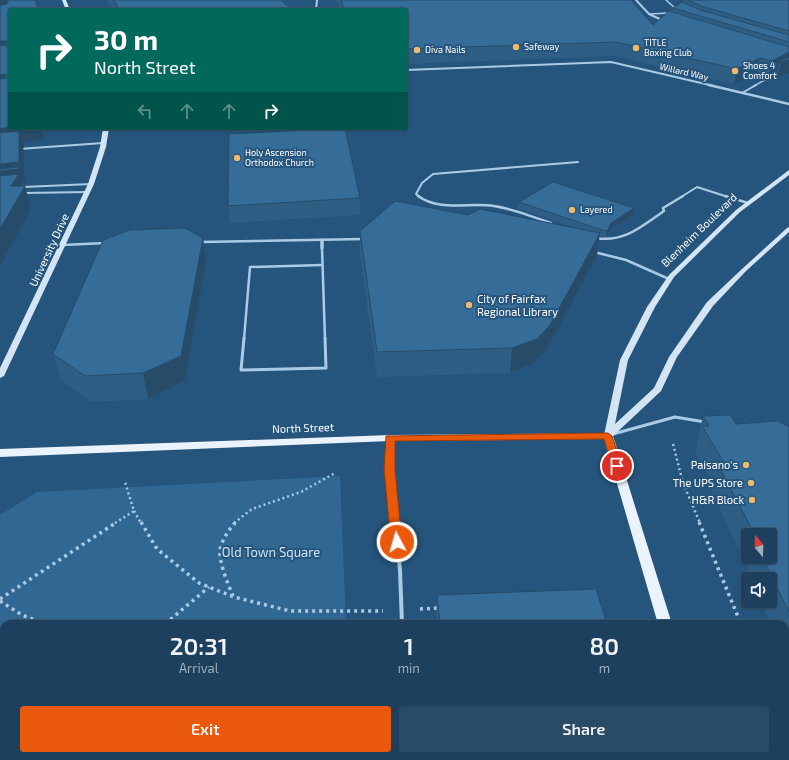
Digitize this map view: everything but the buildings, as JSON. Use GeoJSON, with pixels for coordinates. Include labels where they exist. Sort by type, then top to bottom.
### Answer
{"type":"FeatureCollection","features":[{"type":"Feature","properties":{"kind":"main road","name":"University Drive"},"geometry":{"type":"LineString","coordinates":[[0,376],[91,184],[106,130]]}},
{"type":"Feature","properties":{"kind":"main road","name":"Blenheim Boulevard"},"geometry":{"type":"LineString","coordinates":[[663,620],[608,436],[624,360],[651,307],[669,279],[748,203],[789,172]]}},
{"type":"Feature","properties":{"kind":"main road"},"geometry":{"type":"LineString","coordinates":[[608,436],[658,389],[673,358],[710,304],[789,228]]}},
{"type":"Feature","properties":{"kind":"main road","name":"North Street"},"geometry":{"type":"LineString","coordinates":[[0,453],[390,438],[608,436]]}},
{"type":"Feature","properties":{"kind":"street"},"geometry":{"type":"LineString","coordinates":[[636,0],[649,14],[666,22]]}},
{"type":"Feature","properties":{"kind":"street","name":"Willard Way"},"geometry":{"type":"LineString","coordinates":[[408,70],[612,62],[789,104]]}},
{"type":"Feature","properties":{"kind":"street"},"geometry":{"type":"LineString","coordinates":[[322,240],[322,248]]}},
{"type":"Feature","properties":{"kind":"lane"},"geometry":{"type":"LineString","coordinates":[[649,14],[680,13],[666,0]]}},
{"type":"Feature","properties":{"kind":"lane"},"geometry":{"type":"LineString","coordinates":[[742,93],[782,71]]}},
{"type":"Feature","properties":{"kind":"lane"},"geometry":{"type":"LineString","coordinates":[[14,150],[103,143]]}},
{"type":"Feature","properties":{"kind":"lane"},"geometry":{"type":"LineString","coordinates":[[554,225],[511,209],[488,205],[433,203],[422,199],[416,194],[422,183],[433,174],[578,162]]}},
{"type":"Feature","properties":{"kind":"lane"},"geometry":{"type":"LineString","coordinates":[[21,187],[91,184]]}},
{"type":"Feature","properties":{"kind":"lane"},"geometry":{"type":"LineString","coordinates":[[590,236],[603,240],[612,240],[631,234],[664,211],[663,208],[697,187],[748,203]]}},
{"type":"Feature","properties":{"kind":"lane"},"geometry":{"type":"LineString","coordinates":[[22,194],[36,192],[87,192]]}},
{"type":"Feature","properties":{"kind":"lane"},"geometry":{"type":"LineString","coordinates":[[195,242],[364,239],[369,235]]}},
{"type":"Feature","properties":{"kind":"lane"},"geometry":{"type":"LineString","coordinates":[[63,245],[109,243]]}},
{"type":"Feature","properties":{"kind":"lane"},"geometry":{"type":"LineString","coordinates":[[322,248],[326,368],[241,370],[250,267],[322,265]]}},
{"type":"Feature","properties":{"kind":"lane"},"geometry":{"type":"LineString","coordinates":[[591,251],[626,260],[669,279]]}},
{"type":"Feature","properties":{"kind":"lane"},"geometry":{"type":"LineString","coordinates":[[608,436],[675,418],[713,424]]}},
{"type":"Feature","properties":{"kind":"lane"},"geometry":{"type":"LineString","coordinates":[[390,438],[390,470],[400,570],[402,620]]}},
{"type":"Feature","properties":{"kind":"path"},"geometry":{"type":"LineString","coordinates":[[673,444],[683,483],[739,620]]}},
{"type":"Feature","properties":{"kind":"path"},"geometry":{"type":"LineString","coordinates":[[234,597],[226,580],[220,549],[230,526],[252,509],[301,492],[335,473]]}},
{"type":"Feature","properties":{"kind":"path"},"geometry":{"type":"LineString","coordinates":[[125,482],[134,511],[157,549],[199,583],[210,588],[234,597],[290,612],[356,613],[447,607]]}},
{"type":"Feature","properties":{"kind":"path"},"geometry":{"type":"LineString","coordinates":[[35,620],[22,615],[0,600],[134,511]]}},
{"type":"Feature","properties":{"kind":"path"},"geometry":{"type":"LineString","coordinates":[[170,620],[210,588]]}},
{"type":"Feature","properties":{"kind":"green space","name":"Old Town Square"},"geometry":{"type":"Polygon","coordinates":[[[340,476],[346,620],[0,620],[0,515],[37,492],[340,476]]]}},
{"type":"Feature","properties":{"kind":"place","name":"Safeway"},"geometry":{"type":"Point","coordinates":[516,47]}},
{"type":"Feature","properties":{"kind":"place","name":"TITLE Boxing Club"},"geometry":{"type":"Point","coordinates":[636,48]}},
{"type":"Feature","properties":{"kind":"place","name":"Diva Nails"},"geometry":{"type":"Point","coordinates":[417,50]}},
{"type":"Feature","properties":{"kind":"place","name":"Shoes 4 Comfort"},"geometry":{"type":"Point","coordinates":[735,71]}},
{"type":"Feature","properties":{"kind":"place","name":"Holy Ascension Orthodox Church"},"geometry":{"type":"Point","coordinates":[237,158]}},
{"type":"Feature","properties":{"kind":"place","name":"Layered"},"geometry":{"type":"Point","coordinates":[572,210]}},
{"type":"Feature","properties":{"kind":"place","name":"City of Fairfax Regional Library"},"geometry":{"type":"Point","coordinates":[469,305]}},
{"type":"Feature","properties":{"kind":"place","name":"Paisano's"},"geometry":{"type":"Point","coordinates":[746,465]}},
{"type":"Feature","properties":{"kind":"place","name":"The UPS Store"},"geometry":{"type":"Point","coordinates":[751,483]}},
{"type":"Feature","properties":{"kind":"place","name":"H&R Block"},"geometry":{"type":"Point","coordinates":[752,500]}},
{"type":"Feature","properties":{"kind":"route"},"geometry":{"type":"LineString","coordinates":[[397,542],[390,470],[390,438],[608,436],[617,466]]}}]}
